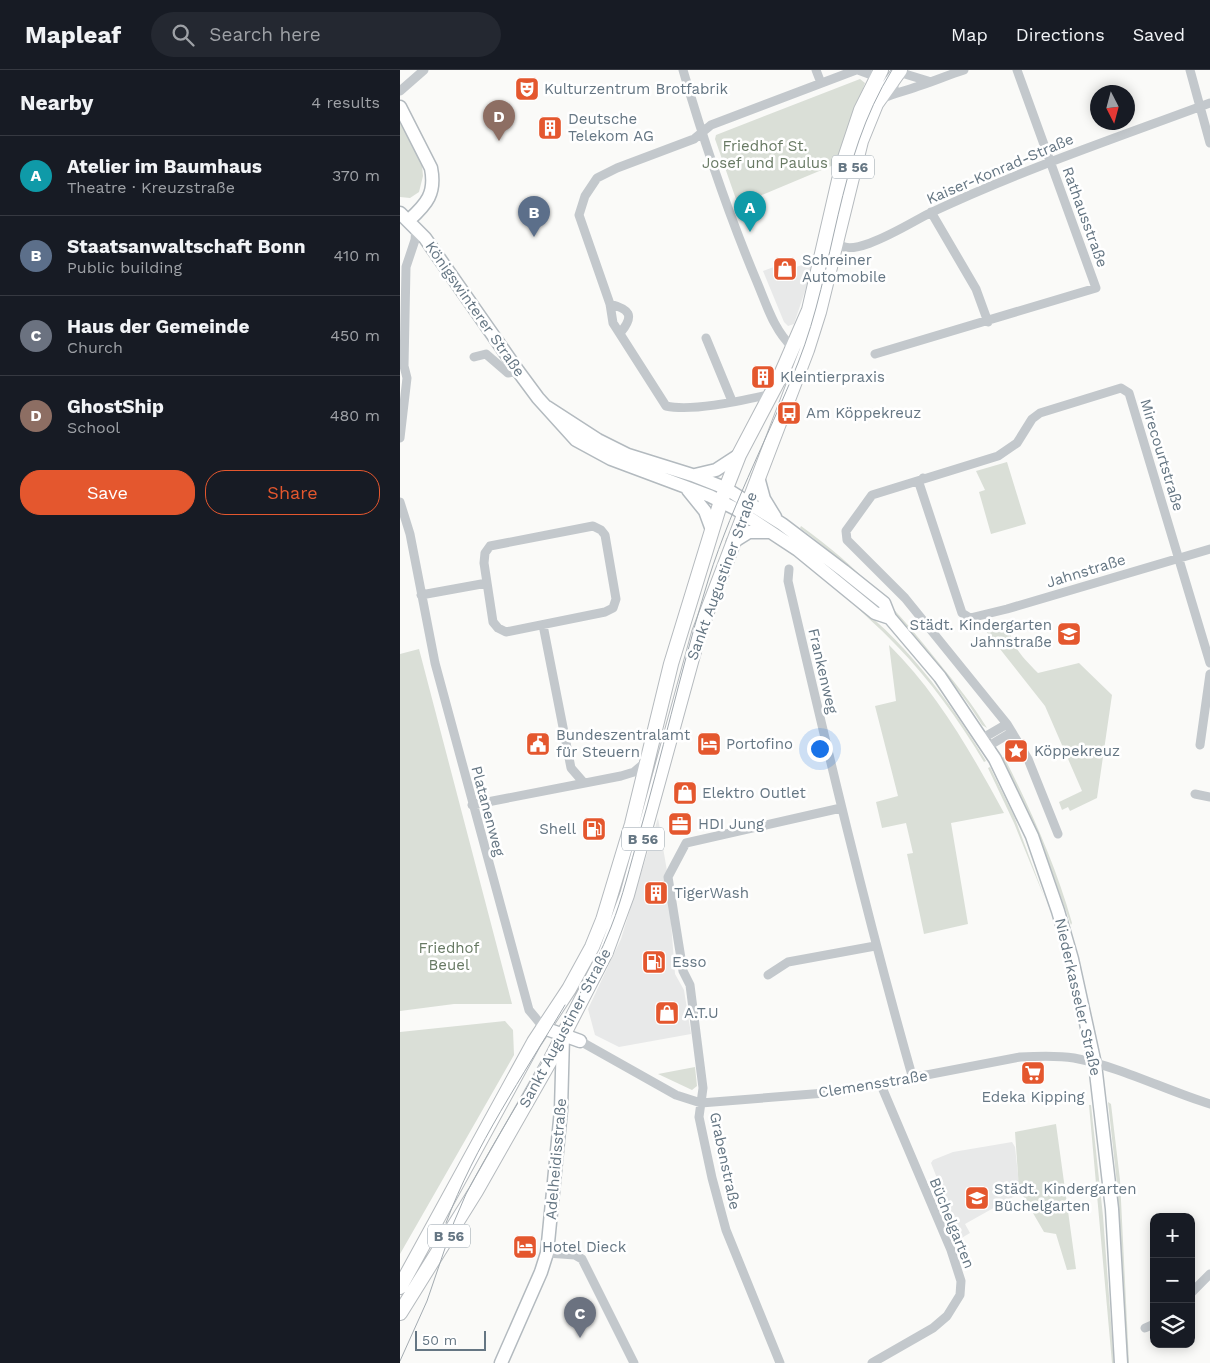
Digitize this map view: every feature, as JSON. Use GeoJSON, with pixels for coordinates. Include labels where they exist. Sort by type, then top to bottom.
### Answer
{"type":"FeatureCollection","features":[{"type":"Feature","properties":{"kind":"main road","name":"Sankt Augustiner Straße"},"geometry":{"type":"LineString","coordinates":[[400,1313],[476,1191],[563,1036],[592,982],[617,924],[699,633],[807,350],[819,312],[861,141],[880,100],[894,88],[897,71]]}},
{"type":"Feature","properties":{"kind":"main road","name":"Sankt Augustiner Straße"},"geometry":{"type":"LineString","coordinates":[[400,1287],[469,1160],[592,947],[618,874],[640,794],[671,664],[723,495],[759,413],[772,394],[793,348],[813,296],[842,167],[861,110],[879,74]]}},
{"type":"Feature","properties":{"kind":"main road"},"geometry":{"type":"LineString","coordinates":[[400,107],[430,168],[432,176],[430,199],[408,220]]}},
{"type":"Feature","properties":{"kind":"main road","name":"Königswinterer Straße"},"geometry":{"type":"LineString","coordinates":[[408,220],[452,274],[518,370],[576,440],[595,451],[685,486],[723,495]]}},
{"type":"Feature","properties":{"kind":"main road","name":"Königswinterer Straße"},"geometry":{"type":"LineString","coordinates":[[547,407],[592,437],[628,455],[692,475],[746,508]]}},
{"type":"Feature","properties":{"kind":"main road"},"geometry":{"type":"LineString","coordinates":[[692,475],[716,470],[739,455]]}},
{"type":"Feature","properties":{"kind":"main road"},"geometry":{"type":"LineString","coordinates":[[734,542],[749,532],[777,528],[758,477]]}},
{"type":"Feature","properties":{"kind":"main road"},"geometry":{"type":"LineString","coordinates":[[685,486],[701,505],[712,530]]}},
{"type":"Feature","properties":{"kind":"main road","name":"Niederkasseler Straße"},"geometry":{"type":"LineString","coordinates":[[746,508],[777,528],[798,550],[875,613],[890,618],[940,677],[985,743],[1032,836],[1072,958],[1095,1064],[1112,1208],[1122,1363]]}},
{"type":"Feature","properties":{"kind":"main road","name":"Clemensstraße"},"geometry":{"type":"LineString","coordinates":[[544,1028],[580,1041]]}},
{"type":"Feature","properties":{"kind":"main road","name":"Adelheidisstraße"},"geometry":{"type":"LineString","coordinates":[[501,1363],[551,1253],[563,1036]]}},
{"type":"Feature","properties":{"kind":"street"},"geometry":{"type":"LineString","coordinates":[[400,91],[424,70]]}},
{"type":"Feature","properties":{"kind":"street"},"geometry":{"type":"LineString","coordinates":[[683,70],[715,172],[746,255],[780,336],[793,348]]}},
{"type":"Feature","properties":{"kind":"street"},"geometry":{"type":"LineString","coordinates":[[816,70],[822,83]]}},
{"type":"Feature","properties":{"kind":"street"},"geometry":{"type":"LineString","coordinates":[[772,394],[674,408],[666,406],[611,317],[610,304],[580,215],[588,190],[597,178],[605,173],[694,139],[711,125],[857,70],[879,74],[894,88],[916,87],[928,81],[964,70]]}},
{"type":"Feature","properties":{"kind":"street","name":"Rathausstraße"},"geometry":{"type":"LineString","coordinates":[[988,322],[1096,288],[1017,70]]}},
{"type":"Feature","properties":{"kind":"street"},"geometry":{"type":"LineString","coordinates":[[1190,70],[1210,143]]}},
{"type":"Feature","properties":{"kind":"street"},"geometry":{"type":"LineString","coordinates":[[897,71],[928,81]]}},
{"type":"Feature","properties":{"kind":"street","name":"Kaiser-Konrad-Straße"},"geometry":{"type":"LineString","coordinates":[[836,238],[840,246],[845,248],[862,247],[931,212],[1050,161],[1210,103]]}},
{"type":"Feature","properties":{"kind":"street"},"geometry":{"type":"LineString","coordinates":[[875,354],[988,322],[976,289],[931,212]]}},
{"type":"Feature","properties":{"kind":"street"},"geometry":{"type":"LineString","coordinates":[[400,438],[407,378],[404,366],[406,267],[415,240],[408,220]]}},
{"type":"Feature","properties":{"kind":"street"},"geometry":{"type":"LineString","coordinates":[[610,304],[625,309],[628,314],[628,323],[621,332]]}},
{"type":"Feature","properties":{"kind":"street"},"geometry":{"type":"LineString","coordinates":[[706,338],[732,401]]}},
{"type":"Feature","properties":{"kind":"street"},"geometry":{"type":"LineString","coordinates":[[474,357],[486,354],[508,373],[518,370]]}},
{"type":"Feature","properties":{"kind":"street","name":"Mirecourtstraße"},"geometry":{"type":"LineString","coordinates":[[923,478],[998,456],[1010,450],[1032,419],[1040,413],[1121,388],[1129,393],[1210,663]]}},
{"type":"Feature","properties":{"kind":"street"},"geometry":{"type":"LineString","coordinates":[[923,478],[872,495],[846,530],[845,536],[850,544],[905,598],[1007,724],[1028,760],[1058,834]]}},
{"type":"Feature","properties":{"kind":"street","name":"Jahnstraße"},"geometry":{"type":"LineString","coordinates":[[923,478],[919,483],[926,509],[962,613],[970,618],[1006,610],[1210,548]]}},
{"type":"Feature","properties":{"kind":"street","name":"Platanenweg"},"geometry":{"type":"LineString","coordinates":[[400,502],[410,534],[435,662],[472,805],[529,1010],[544,1028]]}},
{"type":"Feature","properties":{"kind":"street"},"geometry":{"type":"LineString","coordinates":[[593,526],[603,533],[616,599],[612,608],[605,612],[506,632],[498,628],[493,622],[487,583],[484,563],[485,553],[490,546],[593,526]]}},
{"type":"Feature","properties":{"kind":"street","name":"Frankenweg"},"geometry":{"type":"LineString","coordinates":[[789,569],[788,581],[840,808],[875,946],[913,1079]]}},
{"type":"Feature","properties":{"kind":"street"},"geometry":{"type":"LineString","coordinates":[[421,595],[487,583]]}},
{"type":"Feature","properties":{"kind":"street"},"geometry":{"type":"LineString","coordinates":[[543,625],[571,768],[584,783]]}},
{"type":"Feature","properties":{"kind":"street"},"geometry":{"type":"LineString","coordinates":[[1200,745],[1210,674]]}},
{"type":"Feature","properties":{"kind":"street"},"geometry":{"type":"LineString","coordinates":[[985,743],[1007,724]]}},
{"type":"Feature","properties":{"kind":"street"},"geometry":{"type":"LineString","coordinates":[[985,743],[1012,732]]}},
{"type":"Feature","properties":{"kind":"street"},"geometry":{"type":"LineString","coordinates":[[472,805],[621,776],[634,772],[647,762]]}},
{"type":"Feature","properties":{"kind":"street"},"geometry":{"type":"LineString","coordinates":[[563,788],[571,768]]}},
{"type":"Feature","properties":{"kind":"street"},"geometry":{"type":"LineString","coordinates":[[621,776],[632,779],[640,794]]}},
{"type":"Feature","properties":{"kind":"street"},"geometry":{"type":"LineString","coordinates":[[1195,794],[1210,797]]}},
{"type":"Feature","properties":{"kind":"street","name":"Grabenstraße"},"geometry":{"type":"LineString","coordinates":[[780,1363],[726,1230],[712,1178],[699,1117],[703,1088],[690,984],[683,970],[668,877],[686,843],[840,808]]}},
{"type":"Feature","properties":{"kind":"street"},"geometry":{"type":"LineString","coordinates":[[768,975],[788,962],[875,946]]}},
{"type":"Feature","properties":{"kind":"street","name":"Clemensstraße"},"geometry":{"type":"LineString","coordinates":[[580,1041],[676,1095],[701,1103],[838,1092],[1020,1057],[1049,1056],[1114,1068],[1170,1091],[1210,1104]]}},
{"type":"Feature","properties":{"kind":"street","name":"Büchelgarten"},"geometry":{"type":"LineString","coordinates":[[872,1363],[933,1328],[947,1316],[960,1295],[961,1281],[951,1250],[881,1085]]}},
{"type":"Feature","properties":{"kind":"street"},"geometry":{"type":"LineString","coordinates":[[551,1253],[575,1255],[582,1259],[634,1363]]}},
{"type":"Feature","properties":{"kind":"street"},"geometry":{"type":"LineString","coordinates":[[1195,1289],[1210,1274]]}},
{"type":"Feature","properties":{"kind":"shaded area"},"geometry":{"type":"Polygon","coordinates":[[[790,261],[793,268],[802,265],[803,262],[814,264],[794,324],[788,326],[784,322],[763,271],[790,261]]]}},
{"type":"Feature","properties":{"kind":"shaded area"},"geometry":{"type":"Polygon","coordinates":[[[658,818],[667,871],[675,974],[684,990],[691,1034],[619,1047],[595,1035],[588,1009],[621,939],[658,818]]]}},
{"type":"Feature","properties":{"kind":"shaded area","name":"Städt. Kindergarten Büchelgarten"},"geometry":{"type":"Polygon","coordinates":[[[1012,1142],[1015,1147],[1020,1193],[965,1224],[970,1233],[953,1243],[945,1223],[950,1211],[931,1163],[933,1160],[953,1152],[1012,1142]]]}},
{"type":"Feature","properties":{"kind":"green space","name":"Friedhof St. Josef und Paulus"},"geometry":{"type":"Polygon","coordinates":[[[860,79],[865,83],[836,164],[738,205],[715,139],[716,135],[860,79]]]}},
{"type":"Feature","properties":{"kind":"green space"},"geometry":{"type":"Polygon","coordinates":[[[400,121],[422,165],[423,176],[419,192],[410,198],[400,197],[400,121]]]}},
{"type":"Feature","properties":{"kind":"green space"},"geometry":{"type":"Polygon","coordinates":[[[1007,462],[1026,524],[991,534],[979,492],[985,490],[976,471],[1007,462]]]}},
{"type":"Feature","properties":{"kind":"green space"},"geometry":{"type":"Polygon","coordinates":[[[801,526],[841,557],[891,607],[958,687],[987,728],[982,725],[947,676],[887,606],[856,574],[800,528],[801,526]]]}},
{"type":"Feature","properties":{"kind":"green space"},"geometry":{"type":"Polygon","coordinates":[[[843,594],[886,630],[923,670],[956,714],[986,761],[984,762],[954,716],[921,672],[890,638],[843,594]]]}},
{"type":"Feature","properties":{"kind":"green space"},"geometry":{"type":"Polygon","coordinates":[[[1008,625],[1015,646],[1038,673],[1079,663],[1112,695],[1097,798],[1070,811],[1068,807],[1062,810],[1059,802],[1082,791],[1045,706],[985,630],[1008,625]]]}},
{"type":"Feature","properties":{"kind":"green space"},"geometry":{"type":"Polygon","coordinates":[[[889,645],[938,703],[966,746],[1004,813],[951,823],[968,924],[924,934],[907,854],[913,853],[906,823],[882,828],[876,802],[898,796],[875,706],[896,701],[889,645]]]}},
{"type":"Feature","properties":{"kind":"green space","name":"Friedhof Beuel"},"geometry":{"type":"Polygon","coordinates":[[[419,649],[512,1004],[454,1004],[400,1011],[400,654],[419,649]]]}},
{"type":"Feature","properties":{"kind":"green space"},"geometry":{"type":"Polygon","coordinates":[[[1004,757],[1051,859],[1066,902],[1071,925],[1049,864],[1002,758],[1004,757]]]}},
{"type":"Feature","properties":{"kind":"green space"},"geometry":{"type":"Polygon","coordinates":[[[990,767],[1014,816],[1045,899],[1014,823],[988,768],[990,767]]]}},
{"type":"Feature","properties":{"kind":"green space"},"geometry":{"type":"Polygon","coordinates":[[[505,1021],[513,1030],[514,1055],[400,1254],[400,1032],[505,1021]]]}},
{"type":"Feature","properties":{"kind":"green space"},"geometry":{"type":"Polygon","coordinates":[[[695,1067],[697,1086],[692,1090],[658,1074],[695,1067]]]}},
{"type":"Feature","properties":{"kind":"green space"},"geometry":{"type":"Polygon","coordinates":[[[1108,1102],[1111,1104],[1120,1180],[1129,1363],[1126,1363],[1117,1184],[1108,1102]]]}},
{"type":"Feature","properties":{"kind":"green space"},"geometry":{"type":"Polygon","coordinates":[[[1089,1105],[1091,1105],[1103,1216],[1114,1363],[1112,1363],[1089,1105]]]}},
{"type":"Feature","properties":{"kind":"green space"},"geometry":{"type":"Polygon","coordinates":[[[1056,1124],[1076,1269],[1067,1270],[1056,1234],[1044,1232],[1019,1189],[1015,1132],[1056,1124]]]}},
{"type":"Feature","properties":{"kind":"tram line"},"geometry":{"type":"LineString","coordinates":[[400,1361],[427,1301],[454,1222],[466,1194],[579,996],[611,927],[626,881],[713,564],[798,363],[811,327],[838,214],[859,140],[873,104],[892,70]]}},
{"type":"Feature","properties":{"kind":"tram line"},"geometry":{"type":"LineString","coordinates":[[446,1223],[485,1138],[565,1005]]}},
{"type":"Feature","properties":{"kind":"place","name":"Kulturzentrum Brotfabrik"},"geometry":{"type":"Point","coordinates":[527,89]}},
{"type":"Feature","properties":{"kind":"place","name":"Deutsche Telekom AG"},"geometry":{"type":"Point","coordinates":[550,128]}},
{"type":"Feature","properties":{"kind":"place","name":"GhostShip"},"geometry":{"type":"Point","coordinates":[499,141]}},
{"type":"Feature","properties":{"kind":"place","name":"Atelier im Baumhaus"},"geometry":{"type":"Point","coordinates":[750,232]}},
{"type":"Feature","properties":{"kind":"place","name":"Staatsanwaltschaft Bonn"},"geometry":{"type":"Point","coordinates":[534,237]}},
{"type":"Feature","properties":{"kind":"place","name":"Schreiner Automobile"},"geometry":{"type":"Point","coordinates":[785,269]}},
{"type":"Feature","properties":{"kind":"place","name":"Kleintierpraxis"},"geometry":{"type":"Point","coordinates":[763,377]}},
{"type":"Feature","properties":{"kind":"place","name":"Am Köppekreuz"},"geometry":{"type":"Point","coordinates":[789,413]}},
{"type":"Feature","properties":{"kind":"place","name":"Städt. Kindergarten Jahnstraße"},"geometry":{"type":"Point","coordinates":[1069,634]}},
{"type":"Feature","properties":{"kind":"place","name":"Bundeszentralamt für Steuern"},"geometry":{"type":"Point","coordinates":[538,744]}},
{"type":"Feature","properties":{"kind":"place","name":"Portofino"},"geometry":{"type":"Point","coordinates":[709,744]}},
{"type":"Feature","properties":{"kind":"place","name":"Köppekreuz"},"geometry":{"type":"Point","coordinates":[1016,751]}},
{"type":"Feature","properties":{"kind":"place","name":"Elektro Outlet"},"geometry":{"type":"Point","coordinates":[685,793]}},
{"type":"Feature","properties":{"kind":"place","name":"HDI Jung"},"geometry":{"type":"Point","coordinates":[680,824]}},
{"type":"Feature","properties":{"kind":"place","name":"Shell"},"geometry":{"type":"Point","coordinates":[594,829]}},
{"type":"Feature","properties":{"kind":"place","name":"TigerWash"},"geometry":{"type":"Point","coordinates":[656,893]}},
{"type":"Feature","properties":{"kind":"place","name":"Esso"},"geometry":{"type":"Point","coordinates":[654,962]}},
{"type":"Feature","properties":{"kind":"place","name":"A.T.U"},"geometry":{"type":"Point","coordinates":[667,1013]}},
{"type":"Feature","properties":{"kind":"place","name":"Edeka Kipping"},"geometry":{"type":"Point","coordinates":[1033,1073]}},
{"type":"Feature","properties":{"kind":"place","name":"Städt. Kindergarten Büchelgarten"},"geometry":{"type":"Point","coordinates":[977,1198]}},
{"type":"Feature","properties":{"kind":"place","name":"Hotel Dieck"},"geometry":{"type":"Point","coordinates":[525,1247]}},
{"type":"Feature","properties":{"kind":"place","name":"Haus der Gemeinde"},"geometry":{"type":"Point","coordinates":[580,1338]}}]}
